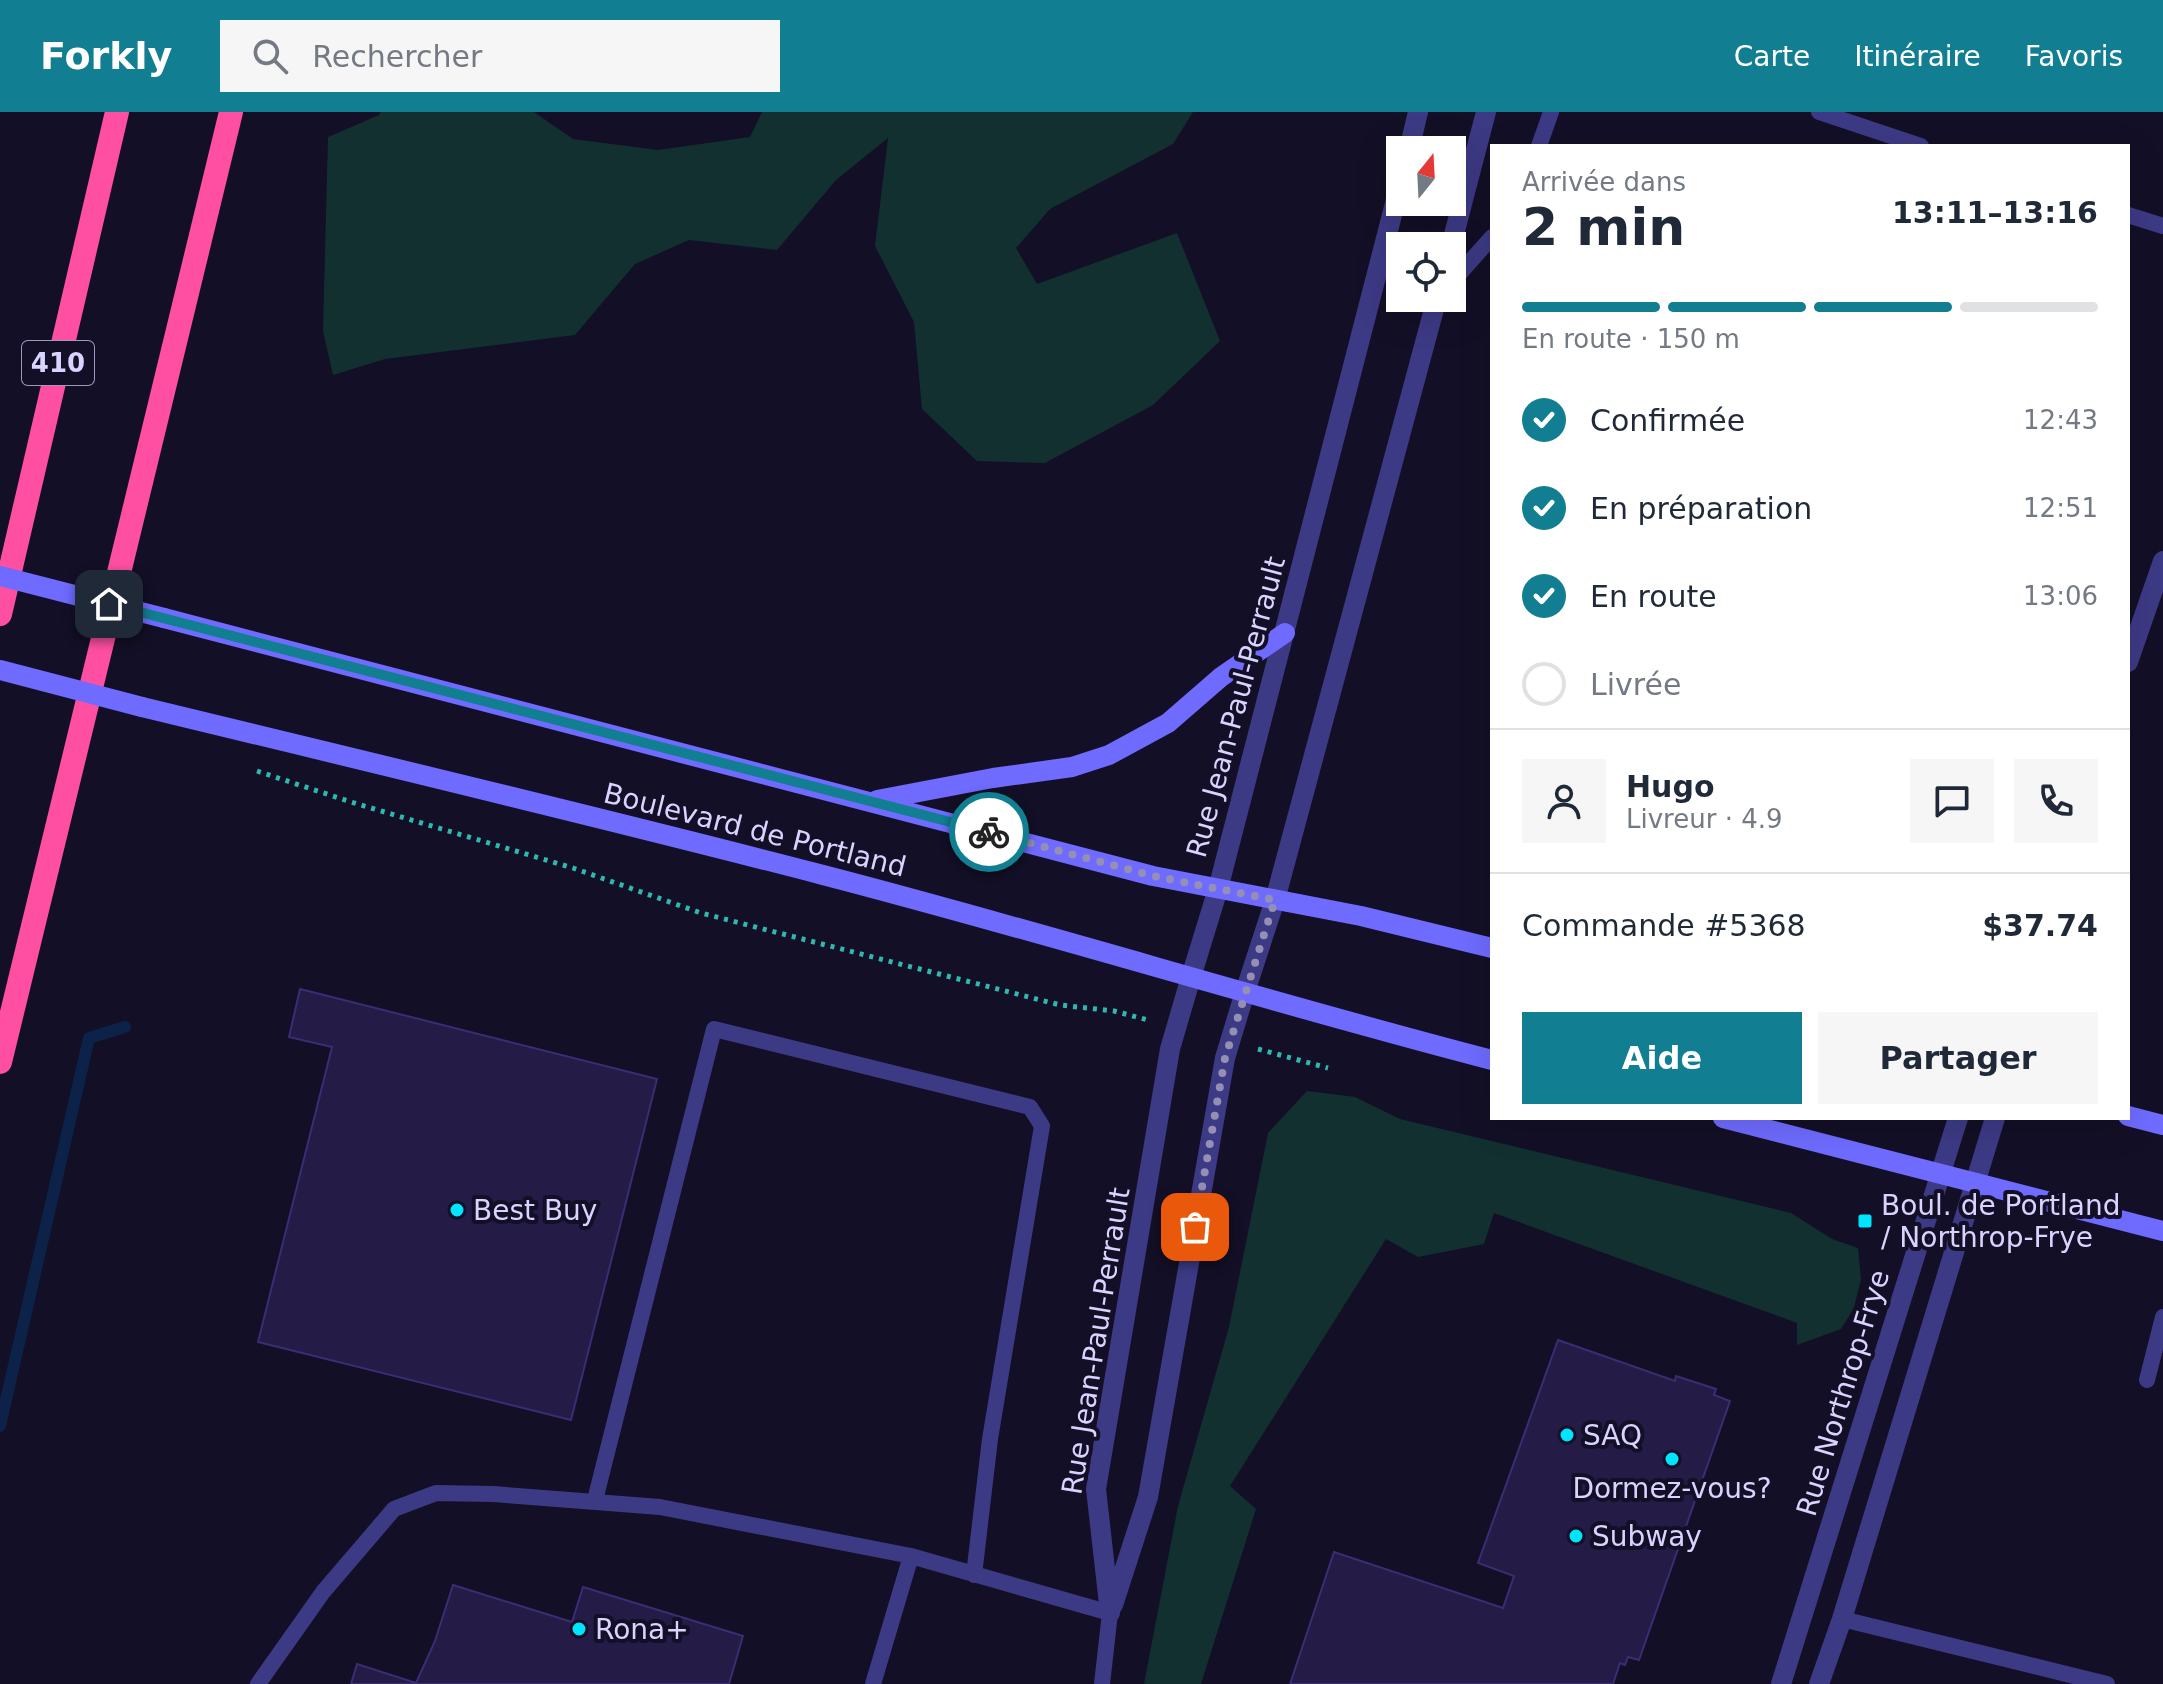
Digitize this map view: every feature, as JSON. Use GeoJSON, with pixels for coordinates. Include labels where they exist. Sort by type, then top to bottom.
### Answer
{"type":"FeatureCollection","features":[{"type":"Feature","properties":{"kind":"highway","name":"410"},"geometry":{"type":"LineString","coordinates":[[0,614],[117,112]]}},
{"type":"Feature","properties":{"kind":"highway"},"geometry":{"type":"LineString","coordinates":[[0,1062],[231,112]]}},
{"type":"Feature","properties":{"kind":"main road","name":"Boulevard de Portland"},"geometry":{"type":"LineString","coordinates":[[0,576],[1153,876],[1381,920],[1490,947]]}},
{"type":"Feature","properties":{"kind":"main road"},"geometry":{"type":"LineString","coordinates":[[872,801],[993,778],[1062,769],[1109,755],[1168,723],[1221,677],[1285,633]]}},
{"type":"Feature","properties":{"kind":"main road","name":"Boulevard de Portland"},"geometry":{"type":"LineString","coordinates":[[0,670],[823,875],[1336,1020],[1490,1059]]}},
{"type":"Feature","properties":{"kind":"main road"},"geometry":{"type":"LineString","coordinates":[[2130,1117],[2163,1125]]}},
{"type":"Feature","properties":{"kind":"main road"},"geometry":{"type":"LineString","coordinates":[[1731,1120],[2163,1231]]}},
{"type":"Feature","properties":{"kind":"street"},"geometry":{"type":"LineString","coordinates":[[1412,136],[1418,112]]}},
{"type":"Feature","properties":{"kind":"street"},"geometry":{"type":"LineString","coordinates":[[1455,232],[1486,112]]}},
{"type":"Feature","properties":{"kind":"street","name":"Rue Jean-Paul-Perrault"},"geometry":{"type":"LineString","coordinates":[[1110,1613],[1096,1489],[1170,1049],[1218,889],[1392,216]]}},
{"type":"Feature","properties":{"kind":"street"},"geometry":{"type":"LineString","coordinates":[[1110,1613],[1148,1497],[1225,1058],[1275,900],[1433,312]]}},
{"type":"Feature","properties":{"kind":"street"},"geometry":{"type":"LineString","coordinates":[[2130,656],[2163,561]]}},
{"type":"Feature","properties":{"kind":"street","name":"Rue Northrop-Frye"},"geometry":{"type":"LineString","coordinates":[[1781,1684],[1957,1120]]}},
{"type":"Feature","properties":{"kind":"street"},"geometry":{"type":"LineString","coordinates":[[1819,1684],[1842,1619],[1994,1120]]}},
{"type":"Feature","properties":{"kind":"lane"},"geometry":{"type":"LineString","coordinates":[[1540,144],[1551,112]]}},
{"type":"Feature","properties":{"kind":"lane"},"geometry":{"type":"LineString","coordinates":[[1819,112],[1915,144]]}},
{"type":"Feature","properties":{"kind":"lane"},"geometry":{"type":"LineString","coordinates":[[2130,216],[2163,226]]}},
{"type":"Feature","properties":{"kind":"lane"},"geometry":{"type":"LineString","coordinates":[[1466,266],[1490,239]]}},
{"type":"Feature","properties":{"kind":"lane"},"geometry":{"type":"LineString","coordinates":[[595,1500],[714,1029],[1030,1107],[1042,1126],[990,1439],[974,1575]]}},
{"type":"Feature","properties":{"kind":"lane"},"geometry":{"type":"LineString","coordinates":[[2147,1380],[2163,1317]]}},
{"type":"Feature","properties":{"kind":"lane"},"geometry":{"type":"LineString","coordinates":[[258,1684],[323,1592],[394,1509],[436,1493],[595,1500],[660,1507],[911,1556],[1110,1613],[1102,1684]]}},
{"type":"Feature","properties":{"kind":"lane"},"geometry":{"type":"LineString","coordinates":[[873,1684],[911,1556]]}},
{"type":"Feature","properties":{"kind":"lane"},"geometry":{"type":"LineString","coordinates":[[1842,1619],[2107,1684]]}},
{"type":"Feature","properties":{"kind":"path"},"geometry":{"type":"LineString","coordinates":[[245,766],[351,802],[573,868],[734,922],[1060,1005],[1107,1010]]}},
{"type":"Feature","properties":{"kind":"green space"},"geometry":{"type":"Polygon","coordinates":[[[381,112],[534,112],[573,139],[658,150],[750,137],[762,112],[1193,112],[1173,144],[1050,209],[1016,248],[1037,284],[1177,233],[1220,341],[1153,405],[1045,463],[977,461],[922,409],[914,322],[875,246],[888,138],[836,180],[777,250],[689,240],[635,264],[575,335],[385,359],[333,375],[323,331],[328,137],[381,112]]]}},
{"type":"Feature","properties":{"kind":"green space"},"geometry":{"type":"Polygon","coordinates":[[[1307,1091],[1355,1097],[1400,1119],[1791,1213],[1832,1239],[1858,1248],[1861,1279],[1854,1308],[1841,1329],[1797,1345],[1797,1323],[1494,1213],[1484,1244],[1418,1257],[1386,1239],[1230,1486],[1256,1509],[1201,1684],[1144,1684],[1178,1506],[1229,1327],[1268,1133],[1307,1091]]]}},
{"type":"Feature","properties":{"kind":"building","name":"Best Buy"},"geometry":{"type":"Polygon","coordinates":[[[300,989],[657,1079],[571,1420],[258,1342],[332,1047],[289,1037],[300,989]]]}},
{"type":"Feature","properties":{"kind":"building"},"geometry":{"type":"Polygon","coordinates":[[[1558,1340],[1675,1381],[1676,1376],[1716,1389],[1714,1395],[1730,1401],[1639,1660],[1628,1657],[1625,1665],[1620,1663],[1613,1684],[1290,1684],[1334,1552],[1503,1608],[1514,1576],[1478,1563],[1558,1340]]]}},
{"type":"Feature","properties":{"kind":"building","name":"Rona+"},"geometry":{"type":"Polygon","coordinates":[[[453,1585],[572,1622],[583,1587],[743,1636],[729,1684],[351,1684],[357,1664],[416,1683],[435,1641],[453,1585]]]}},
{"type":"Feature","properties":{"kind":"waterway"},"geometry":{"type":"LineString","coordinates":[[0,1426],[89,1038],[125,1027]]}},
{"type":"Feature","properties":{"kind":"way so far"},"geometry":{"type":"LineString","coordinates":[[989,832],[1153,876],[1275,900],[1225,1058],[1195,1227]]}},
{"type":"Feature","properties":{"kind":"place","name":"Best Buy"},"geometry":{"type":"Point","coordinates":[457,1210]}},
{"type":"Feature","properties":{"kind":"place","name":"Boul. de Portland / Northrop-Frye"},"geometry":{"type":"Point","coordinates":[1865,1221]}},
{"type":"Feature","properties":{"kind":"place","name":"SAQ"},"geometry":{"type":"Point","coordinates":[1567,1435]}},
{"type":"Feature","properties":{"kind":"place","name":"Dormez-vous?"},"geometry":{"type":"Point","coordinates":[1672,1459]}},
{"type":"Feature","properties":{"kind":"place","name":"Subway"},"geometry":{"type":"Point","coordinates":[1576,1536]}},
{"type":"Feature","properties":{"kind":"place","name":"Rona+"},"geometry":{"type":"Point","coordinates":[579,1629]}},
{"type":"Feature","properties":{"kind":"route"},"geometry":{"type":"LineString","coordinates":[[109,604],[989,832]]}}]}
